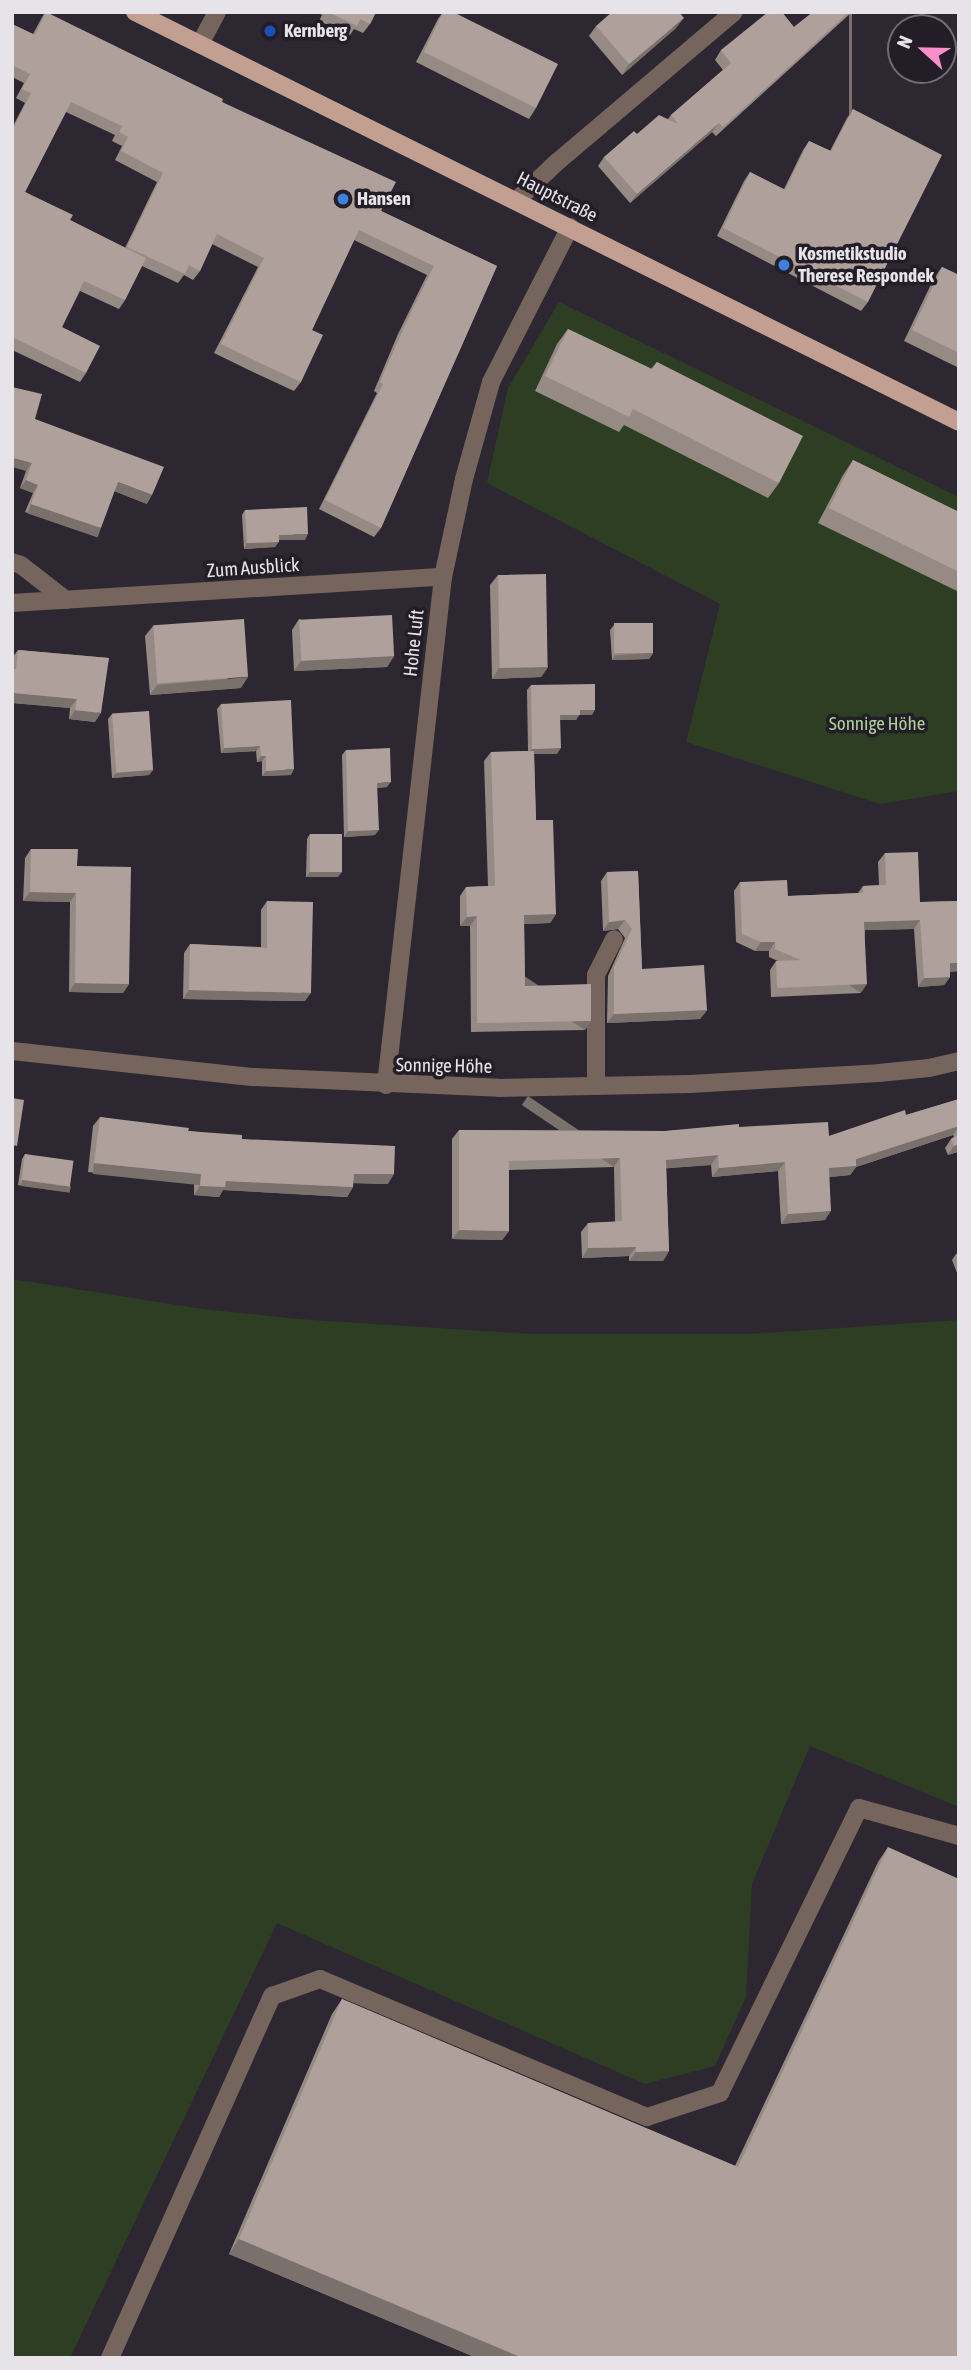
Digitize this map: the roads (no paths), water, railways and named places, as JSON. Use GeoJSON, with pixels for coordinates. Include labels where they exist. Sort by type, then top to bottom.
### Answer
{"type":"FeatureCollection","features":[{"type":"Feature","properties":{"kind":"main road","name":"Hauptstraße"},"geometry":{"type":"LineString","coordinates":[[135,12],[959,422]]}},
{"type":"Feature","properties":{"kind":"street"},"geometry":{"type":"LineString","coordinates":[[200,44],[216,12]]}},
{"type":"Feature","properties":{"kind":"street"},"geometry":{"type":"LineString","coordinates":[[517,201],[571,149],[734,12]]}},
{"type":"Feature","properties":{"kind":"street","name":"Hohe Luft"},"geometry":{"type":"LineString","coordinates":[[386,1085],[443,577],[464,479],[491,382],[569,227]]}},
{"type":"Feature","properties":{"kind":"street"},"geometry":{"type":"LineString","coordinates":[[12,562],[21,565],[66,600]]}},
{"type":"Feature","properties":{"kind":"street","name":"Zum Ausblick"},"geometry":{"type":"LineString","coordinates":[[12,603],[443,577]]}},
{"type":"Feature","properties":{"kind":"street"},"geometry":{"type":"LineString","coordinates":[[596,1086],[596,975],[614,939]]}},
{"type":"Feature","properties":{"kind":"street","name":"Sonnige Höhe"},"geometry":{"type":"LineString","coordinates":[[12,1051],[253,1077],[499,1088],[879,1073],[929,1068],[959,1061]]}},
{"type":"Feature","properties":{"kind":"street"},"geometry":{"type":"LineString","coordinates":[[110,2358],[272,1996],[320,1979],[647,2117],[720,2094],[859,1808],[959,1836]]}},
{"type":"Feature","properties":{"kind":"place","name":"Kernberg"},"geometry":{"type":"Point","coordinates":[270,31]}},
{"type":"Feature","properties":{"kind":"place","name":"Hansen"},"geometry":{"type":"Point","coordinates":[343,199]}},
{"type":"Feature","properties":{"kind":"place","name":"Kosmetikstudio Therese Respondek"},"geometry":{"type":"Point","coordinates":[784,265]}}]}
